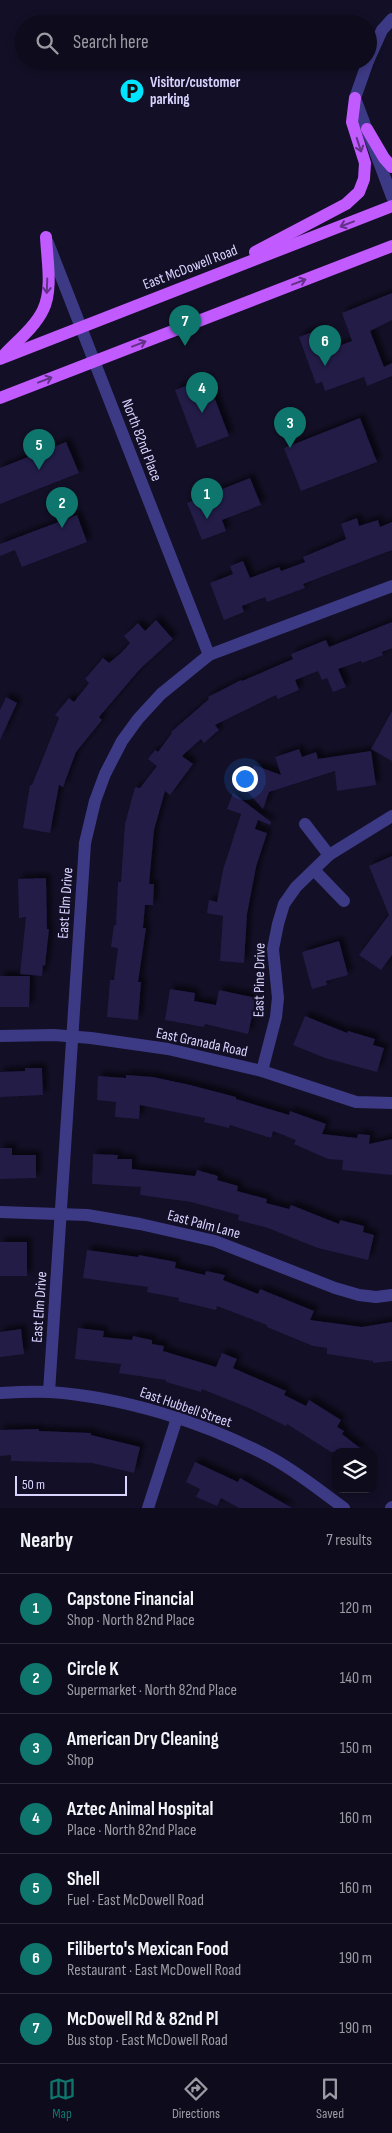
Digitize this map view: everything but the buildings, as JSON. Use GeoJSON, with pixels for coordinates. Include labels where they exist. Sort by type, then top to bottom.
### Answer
{"type":"FeatureCollection","features":[{"type":"Feature","properties":{"kind":"main road"},"geometry":{"type":"LineString","coordinates":[[203,280],[346,204],[358,192],[364,179],[365,163],[352,122],[355,98]]}},
{"type":"Feature","properties":{"kind":"main road"},"geometry":{"type":"LineString","coordinates":[[366,129],[392,167]]}},
{"type":"Feature","properties":{"kind":"main road","name":"East McDowell Road"},"geometry":{"type":"LineString","coordinates":[[0,359],[392,206]]}},
{"type":"Feature","properties":{"kind":"main road"},"geometry":{"type":"LineString","coordinates":[[0,359],[35,322],[44,308],[48,288],[46,237]]}},
{"type":"Feature","properties":{"kind":"main road"},"geometry":{"type":"LineString","coordinates":[[0,398],[392,246]]}},
{"type":"Feature","properties":{"kind":"street"},"geometry":{"type":"LineString","coordinates":[[377,41],[382,30],[392,19]]}},
{"type":"Feature","properties":{"kind":"street"},"geometry":{"type":"LineString","coordinates":[[365,70],[355,98],[392,197]]}},
{"type":"Feature","properties":{"kind":"street","name":"North 82nd Place"},"geometry":{"type":"LineString","coordinates":[[46,237],[209,655]]}},
{"type":"Feature","properties":{"kind":"street","name":"East Elm Drive"},"geometry":{"type":"LineString","coordinates":[[49,1392],[85,843],[95,801],[105,774],[122,741],[138,719],[161,694],[209,655],[392,586]]}},
{"type":"Feature","properties":{"kind":"street","name":"East Pine Drive"},"geometry":{"type":"LineString","coordinates":[[262,1071],[276,1017],[278,998],[274,949],[278,924],[284,904],[296,887],[329,855],[392,816]]}},
{"type":"Feature","properties":{"kind":"street"},"geometry":{"type":"LineString","coordinates":[[305,824],[329,855]]}},
{"type":"Feature","properties":{"kind":"street"},"geometry":{"type":"LineString","coordinates":[[314,870],[344,900]]}},
{"type":"Feature","properties":{"kind":"street","name":"East Granada Road"},"geometry":{"type":"LineString","coordinates":[[0,1036],[72,1037],[168,1049],[262,1071],[356,1102],[392,1103]]}},
{"type":"Feature","properties":{"kind":"street","name":"East Palm Lane"},"geometry":{"type":"LineString","coordinates":[[0,1212],[87,1215],[140,1224],[215,1241],[359,1295],[376,1297],[392,1295]]}},
{"type":"Feature","properties":{"kind":"street","name":"East Hubbell Street"},"geometry":{"type":"LineString","coordinates":[[0,1393],[49,1392],[122,1403],[177,1418],[269,1457],[312,1484],[344,1508]]}},
{"type":"Feature","properties":{"kind":"street"},"geometry":{"type":"LineString","coordinates":[[148,1508],[177,1418]]}},
{"type":"Feature","properties":{"kind":"place","name":"Visitor/customer parking"},"geometry":{"type":"Point","coordinates":[132,91]}},
{"type":"Feature","properties":{"kind":"place","name":"McDowell Rd & 82nd Pl"},"geometry":{"type":"Point","coordinates":[185,346]}},
{"type":"Feature","properties":{"kind":"place","name":"Filiberto's Mexican Food"},"geometry":{"type":"Point","coordinates":[325,366]}},
{"type":"Feature","properties":{"kind":"place","name":"Aztec Animal Hospital"},"geometry":{"type":"Point","coordinates":[202,413]}},
{"type":"Feature","properties":{"kind":"place","name":"American Dry Cleaning"},"geometry":{"type":"Point","coordinates":[290,448]}},
{"type":"Feature","properties":{"kind":"place","name":"Shell"},"geometry":{"type":"Point","coordinates":[39,470]}},
{"type":"Feature","properties":{"kind":"place","name":"Capstone Financial"},"geometry":{"type":"Point","coordinates":[207,519]}},
{"type":"Feature","properties":{"kind":"place","name":"Circle K"},"geometry":{"type":"Point","coordinates":[62,528]}}]}
